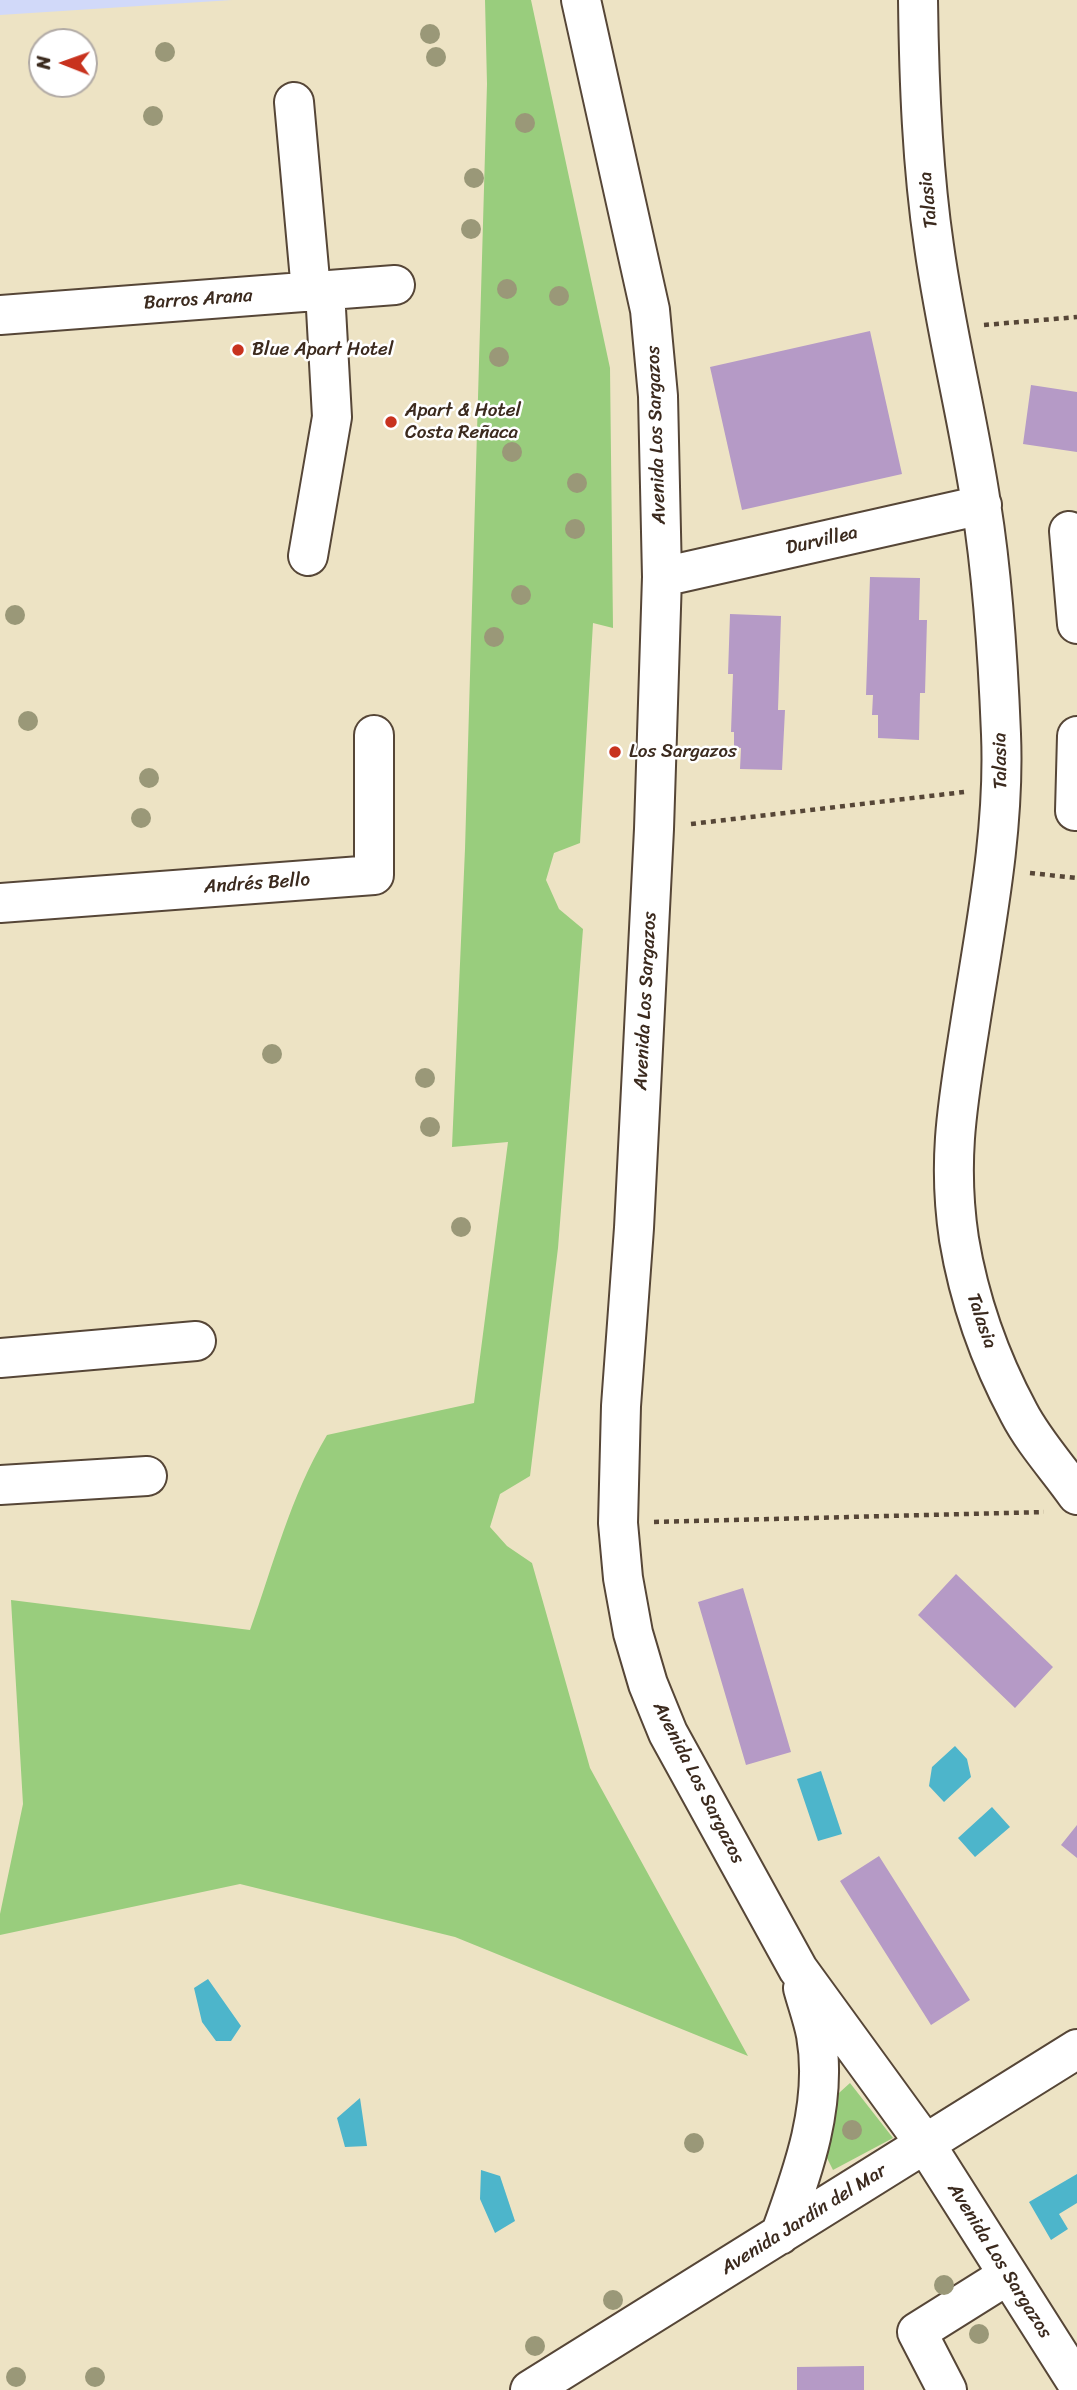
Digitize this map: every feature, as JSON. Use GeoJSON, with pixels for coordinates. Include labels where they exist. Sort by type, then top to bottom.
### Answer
{"type":"FeatureCollection","features":[{"type":"Feature","properties":{"kind":"street","name":"Avenida Los Sargazos"},"geometry":{"type":"LineString","coordinates":[[581,0],[650,310],[658,396],[662,577],[654,829],[634,1228],[621,1406],[618,1523],[623,1578],[633,1633],[663,1721],[798,1969],[926,2145],[1077,2382]]}},
{"type":"Feature","properties":{"kind":"street","name":"Talasia"},"geometry":{"type":"LineString","coordinates":[[918,0],[924,154],[946,328],[982,505],[996,645],[1002,799],[994,869],[953,1132],[953,1186],[959,1240],[972,1297],[1000,1374],[1063,1503]]}},
{"type":"Feature","properties":{"kind":"street"},"geometry":{"type":"LineString","coordinates":[[294,102],[332,417],[309,556]]}},
{"type":"Feature","properties":{"kind":"street","name":"Barros Arana"},"geometry":{"type":"LineString","coordinates":[[0,315],[395,285]]}},
{"type":"Feature","properties":{"kind":"street","name":"Durvillea"},"geometry":{"type":"LineString","coordinates":[[662,577],[982,505]]}},
{"type":"Feature","properties":{"kind":"street"},"geometry":{"type":"LineString","coordinates":[[1069,531],[1077,624]]}},
{"type":"Feature","properties":{"kind":"street","name":"Andrés Bello"},"geometry":{"type":"LineString","coordinates":[[0,903],[373,875],[374,735]]}},
{"type":"Feature","properties":{"kind":"street"},"geometry":{"type":"LineString","coordinates":[[1075,811],[1077,736]]}},
{"type":"Feature","properties":{"kind":"street"},"geometry":{"type":"LineString","coordinates":[[0,1358],[196,1341]]}},
{"type":"Feature","properties":{"kind":"street"},"geometry":{"type":"LineString","coordinates":[[0,1486],[147,1476]]}},
{"type":"Feature","properties":{"kind":"street","name":"Avenida Los Sargazos"},"geometry":{"type":"LineString","coordinates":[[780,2235],[800,2181],[812,2132],[819,2080],[816,2036],[798,1969]]}},
{"type":"Feature","properties":{"kind":"street","name":"Avenida Jardín del Mar"},"geometry":{"type":"LineString","coordinates":[[530,2390],[571,2379],[780,2235],[1077,2049]]}},
{"type":"Feature","properties":{"kind":"street"},"geometry":{"type":"LineString","coordinates":[[947,2390],[917,2332],[1008,2275]]}},
{"type":"Feature","properties":{"kind":"path"},"geometry":{"type":"LineString","coordinates":[[946,328],[1077,317]]}},
{"type":"Feature","properties":{"kind":"path"},"geometry":{"type":"LineString","coordinates":[[654,829],[978,790],[1002,799]]}},
{"type":"Feature","properties":{"kind":"path"},"geometry":{"type":"LineString","coordinates":[[994,869],[1077,878]]}},
{"type":"Feature","properties":{"kind":"path"},"geometry":{"type":"LineString","coordinates":[[618,1523],[1063,1503]]}},
{"type":"Feature","properties":{"kind":"shaded area"},"geometry":{"type":"Polygon","coordinates":[[[0,0],[232,0],[0,15],[0,0]]]}},
{"type":"Feature","properties":{"kind":"green space"},"geometry":{"type":"Polygon","coordinates":[[[485,0],[531,0],[610,368],[613,628],[593,623],[580,843],[554,853],[546,880],[559,909],[583,929],[558,1248],[530,1476],[500,1494],[490,1527],[507,1546],[532,1563],[590,1768],[748,2056],[455,1937],[240,1884],[0,1935],[0,1914],[23,1804],[11,1600],[250,1630],[293,1506],[327,1435],[474,1403],[508,1142],[452,1147],[465,849],[487,84],[485,0]]]}},
{"type":"Feature","properties":{"kind":"green space"},"geometry":{"type":"Polygon","coordinates":[[[850,2083],[893,2138],[833,2170],[824,2152],[830,2101],[850,2083]]]}},
{"type":"Feature","properties":{"kind":"water"},"geometry":{"type":"Polygon","coordinates":[[[955,1746],[967,1759],[971,1777],[944,1802],[929,1786],[932,1767],[955,1746]]]}},
{"type":"Feature","properties":{"kind":"water"},"geometry":{"type":"Polygon","coordinates":[[[821,1771],[842,1834],[818,1841],[797,1779],[821,1771]]]}},
{"type":"Feature","properties":{"kind":"water"},"geometry":{"type":"Polygon","coordinates":[[[992,1807],[1010,1827],[975,1857],[958,1838],[992,1807]]]}},
{"type":"Feature","properties":{"kind":"water"},"geometry":{"type":"Polygon","coordinates":[[[208,1979],[241,2026],[231,2041],[216,2041],[202,2022],[194,1988],[208,1979]]]}},
{"type":"Feature","properties":{"kind":"water"},"geometry":{"type":"Polygon","coordinates":[[[360,2098],[367,2146],[345,2147],[337,2118],[360,2098]]]}},
{"type":"Feature","properties":{"kind":"water"},"geometry":{"type":"Polygon","coordinates":[[[481,2170],[500,2176],[515,2221],[495,2233],[480,2199],[481,2170]]]}},
{"type":"Feature","properties":{"kind":"water"},"geometry":{"type":"Polygon","coordinates":[[[1077,2174],[1077,2203],[1059,2214],[1068,2229],[1051,2240],[1029,2202],[1077,2174]]]}},
{"type":"Feature","properties":{"kind":"building"},"geometry":{"type":"Polygon","coordinates":[[[870,331],[902,474],[742,510],[710,367],[870,331]]]}},
{"type":"Feature","properties":{"kind":"building"},"geometry":{"type":"Polygon","coordinates":[[[1031,385],[1077,392],[1077,452],[1023,444],[1031,385]]]}},
{"type":"Feature","properties":{"kind":"building"},"geometry":{"type":"Polygon","coordinates":[[[870,577],[920,578],[919,620],[927,620],[925,693],[920,693],[919,740],[878,738],[878,715],[872,715],[873,695],[866,695],[870,577]]]}},
{"type":"Feature","properties":{"kind":"building"},"geometry":{"type":"Polygon","coordinates":[[[730,614],[781,616],[778,710],[785,710],[782,770],[740,769],[741,748],[734,747],[734,732],[731,732],[733,674],[728,674],[730,614]]]}},
{"type":"Feature","properties":{"kind":"building"},"geometry":{"type":"Polygon","coordinates":[[[956,1574],[1053,1667],[1015,1708],[918,1615],[956,1574]]]}},
{"type":"Feature","properties":{"kind":"building"},"geometry":{"type":"Polygon","coordinates":[[[743,1588],[791,1752],[746,1765],[698,1602],[743,1588]]]}},
{"type":"Feature","properties":{"kind":"building"},"geometry":{"type":"Polygon","coordinates":[[[1077,1825],[1077,1858],[1061,1845],[1077,1825]]]}},
{"type":"Feature","properties":{"kind":"building"},"geometry":{"type":"Polygon","coordinates":[[[879,1856],[970,2000],[931,2025],[840,1881],[879,1856]]]}},
{"type":"Feature","properties":{"kind":"building"},"geometry":{"type":"Polygon","coordinates":[[[864,2366],[864,2390],[797,2390],[797,2367],[864,2366]]]}},
{"type":"Feature","properties":{"kind":"place","name":"Blue Apart Hotel"},"geometry":{"type":"Point","coordinates":[238,350]}},
{"type":"Feature","properties":{"kind":"place","name":"Apart & Hotel Costa Reñaca"},"geometry":{"type":"Point","coordinates":[391,422]}},
{"type":"Feature","properties":{"kind":"place","name":"Los Sargazos"},"geometry":{"type":"Point","coordinates":[615,752]}}]}
